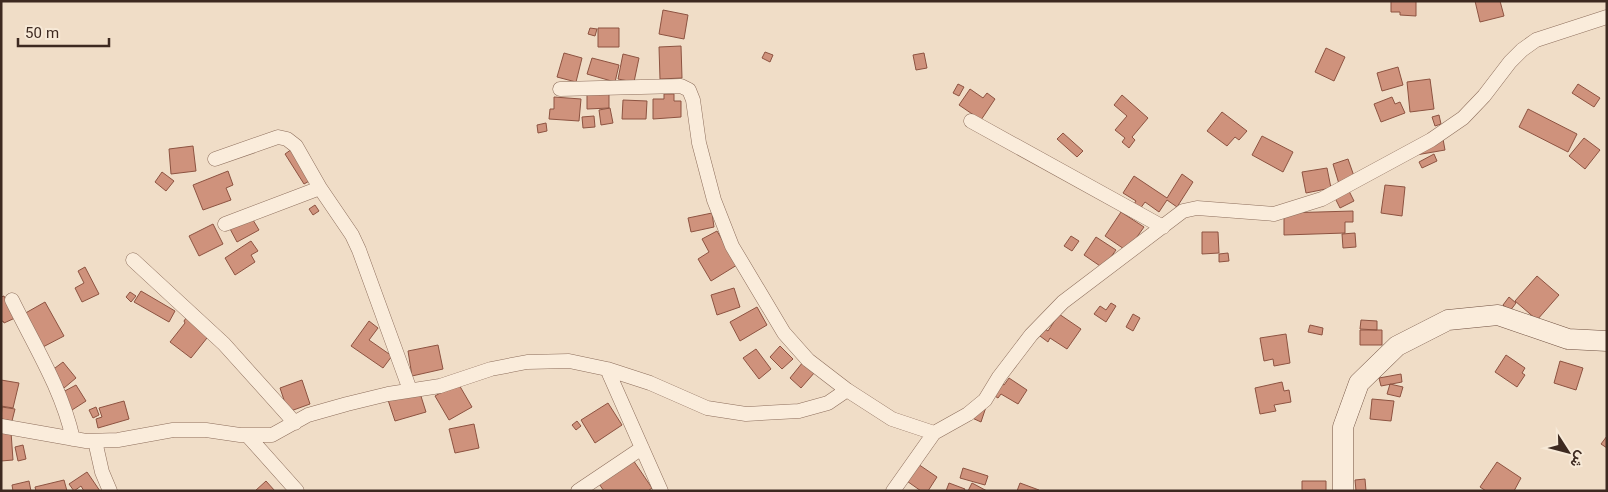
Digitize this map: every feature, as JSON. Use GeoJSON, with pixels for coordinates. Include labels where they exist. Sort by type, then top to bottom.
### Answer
{"type":"FeatureCollection","features":[{"type":"Feature","properties":{"kind":"main road"},"geometry":{"type":"LineString","coordinates":[[1343,491],[1342,427],[1359,383],[1397,346],[1448,320],[1498,314],[1568,339],[1607,342]]}},
{"type":"Feature","properties":{"kind":"street"},"geometry":{"type":"LineString","coordinates":[[893,491],[934,433],[968,414],[985,400],[999,377],[1031,335],[1063,302],[1183,211],[1190,209],[1274,214],[1322,199],[1431,140],[1462,118],[1484,96],[1510,62],[1536,40],[1607,17]]}},
{"type":"Feature","properties":{"kind":"street"},"geometry":{"type":"LineString","coordinates":[[560,88],[681,86],[689,90],[693,100],[699,143],[714,200],[732,246],[784,333],[808,360],[847,390],[892,418],[934,433]]}},
{"type":"Feature","properties":{"kind":"street"},"geometry":{"type":"LineString","coordinates":[[971,122],[1163,227]]}},
{"type":"Feature","properties":{"kind":"street"},"geometry":{"type":"LineString","coordinates":[[215,159],[278,137],[287,139],[296,146],[359,250],[410,390]]}},
{"type":"Feature","properties":{"kind":"street"},"geometry":{"type":"LineString","coordinates":[[225,224],[320,188]]}},
{"type":"Feature","properties":{"kind":"street"},"geometry":{"type":"LineString","coordinates":[[133,260],[224,344],[295,423]]}},
{"type":"Feature","properties":{"kind":"street"},"geometry":{"type":"LineString","coordinates":[[12,300],[60,396],[68,416],[73,439]]}},
{"type":"Feature","properties":{"kind":"street"},"geometry":{"type":"LineString","coordinates":[[1,426],[86,441],[118,440],[173,430],[206,430],[247,435],[272,435],[308,415],[410,390],[440,386],[491,369],[527,362],[569,361],[607,369],[650,383],[706,408],[746,414],[799,411],[828,403],[847,390]]}},
{"type":"Feature","properties":{"kind":"street"},"geometry":{"type":"LineString","coordinates":[[607,369],[661,491]]}},
{"type":"Feature","properties":{"kind":"street"},"geometry":{"type":"LineString","coordinates":[[247,435],[297,491]]}},
{"type":"Feature","properties":{"kind":"street"},"geometry":{"type":"LineString","coordinates":[[95,441],[102,472],[110,491]]}},
{"type":"Feature","properties":{"kind":"street"},"geometry":{"type":"LineString","coordinates":[[578,491],[642,448]]}},
{"type":"Feature","properties":{"kind":"building"},"geometry":{"type":"Polygon","coordinates":[[[1391,1],[1416,1],[1416,16],[1400,15],[1400,12],[1391,12],[1391,1]]]}},
{"type":"Feature","properties":{"kind":"building"},"geometry":{"type":"Polygon","coordinates":[[[1475,1],[1500,1],[1504,16],[1480,22],[1475,1]]]}},
{"type":"Feature","properties":{"kind":"building"},"geometry":{"type":"Polygon","coordinates":[[[663,10],[688,15],[684,39],[659,34],[663,10]]]}},
{"type":"Feature","properties":{"kind":"building"},"geometry":{"type":"Polygon","coordinates":[[[590,28],[597,29],[595,36],[588,34],[590,28]]]}},
{"type":"Feature","properties":{"kind":"building"},"geometry":{"type":"Polygon","coordinates":[[[598,28],[619,28],[619,47],[598,47],[598,28]]]}},
{"type":"Feature","properties":{"kind":"building"},"geometry":{"type":"Polygon","coordinates":[[[681,46],[682,78],[660,79],[659,47],[681,46]]]}},
{"type":"Feature","properties":{"kind":"building"},"geometry":{"type":"Polygon","coordinates":[[[1326,48],[1345,57],[1334,81],[1315,72],[1326,48]]]}},
{"type":"Feature","properties":{"kind":"building"},"geometry":{"type":"Polygon","coordinates":[[[765,52],[773,55],[770,62],[762,58],[765,52]]]}},
{"type":"Feature","properties":{"kind":"building"},"geometry":{"type":"Polygon","coordinates":[[[564,53],[582,58],[576,82],[557,77],[564,53]]]}},
{"type":"Feature","properties":{"kind":"building"},"geometry":{"type":"Polygon","coordinates":[[[924,53],[927,68],[916,70],[913,55],[924,53]]]}},
{"type":"Feature","properties":{"kind":"building"},"geometry":{"type":"Polygon","coordinates":[[[623,54],[639,58],[634,82],[618,79],[623,54]]]}},
{"type":"Feature","properties":{"kind":"building"},"geometry":{"type":"Polygon","coordinates":[[[592,58],[619,65],[615,82],[587,74],[592,58]]]}},
{"type":"Feature","properties":{"kind":"building"},"geometry":{"type":"Polygon","coordinates":[[[1398,67],[1403,85],[1382,91],[1377,73],[1398,67]]]}},
{"type":"Feature","properties":{"kind":"building"},"geometry":{"type":"Polygon","coordinates":[[[1430,79],[1434,109],[1410,112],[1407,82],[1430,79]]]}},
{"type":"Feature","properties":{"kind":"building"},"geometry":{"type":"Polygon","coordinates":[[[958,84],[964,87],[959,96],[953,93],[958,84]]]}},
{"type":"Feature","properties":{"kind":"building"},"geometry":{"type":"Polygon","coordinates":[[[1578,84],[1600,98],[1594,107],[1572,93],[1578,84]]]}},
{"type":"Feature","properties":{"kind":"building"},"geometry":{"type":"Polygon","coordinates":[[[970,89],[983,98],[987,93],[995,99],[981,120],[959,105],[970,89]]]}},
{"type":"Feature","properties":{"kind":"building"},"geometry":{"type":"Polygon","coordinates":[[[587,92],[609,92],[609,108],[587,109],[587,92]]]}},
{"type":"Feature","properties":{"kind":"building"},"geometry":{"type":"Polygon","coordinates":[[[664,94],[674,94],[674,101],[681,101],[681,117],[653,119],[653,99],[664,99],[664,94]]]}},
{"type":"Feature","properties":{"kind":"building"},"geometry":{"type":"Polygon","coordinates":[[[1122,95],[1148,118],[1132,137],[1135,140],[1129,148],[1122,142],[1125,138],[1115,130],[1127,116],[1114,105],[1122,95]]]}},
{"type":"Feature","properties":{"kind":"building"},"geometry":{"type":"Polygon","coordinates":[[[554,97],[581,99],[579,121],[549,119],[550,109],[554,109],[554,97]]]}},
{"type":"Feature","properties":{"kind":"building"},"geometry":{"type":"Polygon","coordinates":[[[1392,97],[1395,104],[1400,102],[1405,113],[1381,122],[1374,104],[1392,97]]]}},
{"type":"Feature","properties":{"kind":"building"},"geometry":{"type":"Polygon","coordinates":[[[623,100],[647,101],[646,119],[622,119],[623,100]]]}},
{"type":"Feature","properties":{"kind":"building"},"geometry":{"type":"Polygon","coordinates":[[[610,108],[613,123],[601,125],[599,110],[610,108]]]}},
{"type":"Feature","properties":{"kind":"building"},"geometry":{"type":"Polygon","coordinates":[[[1528,109],[1577,134],[1568,152],[1519,127],[1528,109]]]}},
{"type":"Feature","properties":{"kind":"building"},"geometry":{"type":"Polygon","coordinates":[[[1222,112],[1247,131],[1239,140],[1235,137],[1227,146],[1207,131],[1222,112]]]}},
{"type":"Feature","properties":{"kind":"building"},"geometry":{"type":"Polygon","coordinates":[[[1439,115],[1441,124],[1435,126],[1432,117],[1439,115]]]}},
{"type":"Feature","properties":{"kind":"building"},"geometry":{"type":"Polygon","coordinates":[[[594,116],[595,127],[583,128],[582,117],[594,116]]]}},
{"type":"Feature","properties":{"kind":"building"},"geometry":{"type":"Polygon","coordinates":[[[546,123],[547,131],[538,133],[537,125],[546,123]]]}},
{"type":"Feature","properties":{"kind":"building"},"geometry":{"type":"Polygon","coordinates":[[[1063,133],[1083,151],[1077,157],[1057,139],[1063,133]]]}},
{"type":"Feature","properties":{"kind":"building"},"geometry":{"type":"Polygon","coordinates":[[[1262,136],[1293,152],[1283,172],[1252,155],[1262,136]]]}},
{"type":"Feature","properties":{"kind":"building"},"geometry":{"type":"Polygon","coordinates":[[[1584,138],[1600,150],[1585,169],[1569,156],[1584,138]]]}},
{"type":"Feature","properties":{"kind":"building"},"geometry":{"type":"Polygon","coordinates":[[[1443,139],[1445,150],[1416,155],[1443,139]]]}},
{"type":"Feature","properties":{"kind":"building"},"geometry":{"type":"Polygon","coordinates":[[[193,146],[196,171],[171,174],[169,149],[193,146]]]}},
{"type":"Feature","properties":{"kind":"building"},"geometry":{"type":"Polygon","coordinates":[[[292,149],[311,180],[304,184],[285,154],[292,149]]]}},
{"type":"Feature","properties":{"kind":"building"},"geometry":{"type":"Polygon","coordinates":[[[1434,154],[1437,161],[1422,168],[1419,162],[1434,154]]]}},
{"type":"Feature","properties":{"kind":"building"},"geometry":{"type":"Polygon","coordinates":[[[1348,159],[1355,179],[1339,184],[1333,164],[1348,159]]]}},
{"type":"Feature","properties":{"kind":"building"},"geometry":{"type":"Polygon","coordinates":[[[1327,168],[1331,188],[1306,193],[1302,172],[1327,168]]]}},
{"type":"Feature","properties":{"kind":"building"},"geometry":{"type":"Polygon","coordinates":[[[228,171],[233,185],[226,188],[231,200],[203,210],[193,185],[228,171]]]}},
{"type":"Feature","properties":{"kind":"building"},"geometry":{"type":"Polygon","coordinates":[[[162,172],[174,181],[166,191],[155,182],[162,172]]]}},
{"type":"Feature","properties":{"kind":"building"},"geometry":{"type":"Polygon","coordinates":[[[1182,174],[1193,182],[1177,207],[1167,200],[1159,212],[1145,202],[1140,209],[1134,204],[1136,201],[1123,193],[1134,176],[1167,198],[1182,174]]]}},
{"type":"Feature","properties":{"kind":"building"},"geometry":{"type":"Polygon","coordinates":[[[1385,185],[1405,187],[1402,216],[1381,213],[1385,185]]]}},
{"type":"Feature","properties":{"kind":"building"},"geometry":{"type":"Polygon","coordinates":[[[1349,191],[1354,201],[1340,208],[1335,198],[1349,191]]]}},
{"type":"Feature","properties":{"kind":"building"},"geometry":{"type":"Polygon","coordinates":[[[315,205],[319,211],[313,215],[309,209],[315,205]]]}},
{"type":"Feature","properties":{"kind":"building"},"geometry":{"type":"Polygon","coordinates":[[[1353,211],[1353,222],[1345,222],[1345,233],[1284,235],[1284,213],[1353,211]]]}},
{"type":"Feature","properties":{"kind":"building"},"geometry":{"type":"Polygon","coordinates":[[[1121,212],[1144,227],[1127,251],[1105,236],[1121,212]]]}},
{"type":"Feature","properties":{"kind":"building"},"geometry":{"type":"Polygon","coordinates":[[[712,213],[714,227],[691,232],[688,218],[712,213]]]}},
{"type":"Feature","properties":{"kind":"building"},"geometry":{"type":"Polygon","coordinates":[[[250,215],[259,230],[237,242],[229,227],[250,215]]]}},
{"type":"Feature","properties":{"kind":"building"},"geometry":{"type":"Polygon","coordinates":[[[213,224],[223,244],[199,256],[189,236],[213,224]]]}},
{"type":"Feature","properties":{"kind":"building"},"geometry":{"type":"Polygon","coordinates":[[[717,231],[737,265],[711,281],[698,259],[709,252],[702,239],[717,231]]]}},
{"type":"Feature","properties":{"kind":"building"},"geometry":{"type":"Polygon","coordinates":[[[1202,232],[1218,232],[1219,253],[1202,254],[1202,232]]]}},
{"type":"Feature","properties":{"kind":"building"},"geometry":{"type":"Polygon","coordinates":[[[1355,233],[1356,247],[1343,248],[1342,234],[1355,233]]]}},
{"type":"Feature","properties":{"kind":"building"},"geometry":{"type":"Polygon","coordinates":[[[1071,236],[1079,241],[1072,251],[1064,246],[1071,236]]]}},
{"type":"Feature","properties":{"kind":"building"},"geometry":{"type":"Polygon","coordinates":[[[1096,237],[1116,250],[1103,268],[1084,255],[1096,237]]]}},
{"type":"Feature","properties":{"kind":"building"},"geometry":{"type":"Polygon","coordinates":[[[251,241],[258,251],[251,255],[255,262],[235,275],[225,258],[251,241]]]}},
{"type":"Feature","properties":{"kind":"building"},"geometry":{"type":"Polygon","coordinates":[[[1228,253],[1229,261],[1219,262],[1219,254],[1228,253]]]}},
{"type":"Feature","properties":{"kind":"building"},"geometry":{"type":"Polygon","coordinates":[[[85,267],[99,294],[82,302],[75,288],[84,283],[78,271],[85,267]]]}},
{"type":"Feature","properties":{"kind":"building"},"geometry":{"type":"Polygon","coordinates":[[[1537,276],[1559,295],[1537,320],[1515,301],[1537,276]]]}},
{"type":"Feature","properties":{"kind":"building"},"geometry":{"type":"Polygon","coordinates":[[[734,288],[740,307],[717,315],[711,295],[734,288]]]}},
{"type":"Feature","properties":{"kind":"building"},"geometry":{"type":"Polygon","coordinates":[[[141,291],[175,311],[169,322],[134,302],[141,291]]]}},
{"type":"Feature","properties":{"kind":"building"},"geometry":{"type":"Polygon","coordinates":[[[130,292],[136,296],[131,302],[126,297],[130,292]]]}},
{"type":"Feature","properties":{"kind":"building"},"geometry":{"type":"Polygon","coordinates":[[[4,296],[15,318],[4,323],[3,321],[1,322],[1,297],[4,296]]]}},
{"type":"Feature","properties":{"kind":"building"},"geometry":{"type":"Polygon","coordinates":[[[1509,297],[1516,303],[1510,311],[1503,305],[1509,297]]]}},
{"type":"Feature","properties":{"kind":"building"},"geometry":{"type":"Polygon","coordinates":[[[45,302],[64,336],[41,348],[22,315],[45,302]]]}},
{"type":"Feature","properties":{"kind":"building"},"geometry":{"type":"Polygon","coordinates":[[[1111,303],[1116,306],[1106,322],[1094,314],[1100,306],[1106,310],[1111,303]]]}},
{"type":"Feature","properties":{"kind":"building"},"geometry":{"type":"Polygon","coordinates":[[[757,307],[767,325],[740,341],[730,322],[757,307]]]}},
{"type":"Feature","properties":{"kind":"building"},"geometry":{"type":"Polygon","coordinates":[[[1059,314],[1081,329],[1067,349],[1050,338],[1048,342],[1040,336],[1045,329],[1048,331],[1059,314]]]}},
{"type":"Feature","properties":{"kind":"building"},"geometry":{"type":"Polygon","coordinates":[[[1133,314],[1140,318],[1133,331],[1126,327],[1133,314]]]}},
{"type":"Feature","properties":{"kind":"building"},"geometry":{"type":"Polygon","coordinates":[[[188,315],[211,333],[191,358],[170,342],[185,323],[184,321],[188,315]]]}},
{"type":"Feature","properties":{"kind":"building"},"geometry":{"type":"Polygon","coordinates":[[[1361,320],[1377,321],[1377,330],[1360,329],[1361,320]]]}},
{"type":"Feature","properties":{"kind":"building"},"geometry":{"type":"Polygon","coordinates":[[[369,321],[378,328],[369,340],[392,356],[383,368],[351,346],[369,321]]]}},
{"type":"Feature","properties":{"kind":"building"},"geometry":{"type":"Polygon","coordinates":[[[1310,325],[1323,328],[1322,335],[1308,332],[1310,325]]]}},
{"type":"Feature","properties":{"kind":"building"},"geometry":{"type":"Polygon","coordinates":[[[1360,330],[1382,330],[1382,345],[1360,345],[1360,330]]]}},
{"type":"Feature","properties":{"kind":"building"},"geometry":{"type":"Polygon","coordinates":[[[1286,334],[1290,363],[1274,366],[1273,359],[1264,361],[1260,338],[1286,334]]]}},
{"type":"Feature","properties":{"kind":"building"},"geometry":{"type":"Polygon","coordinates":[[[438,345],[443,369],[412,376],[408,351],[438,345]]]}},
{"type":"Feature","properties":{"kind":"building"},"geometry":{"type":"Polygon","coordinates":[[[780,346],[793,359],[782,369],[770,357],[780,346]]]}},
{"type":"Feature","properties":{"kind":"building"},"geometry":{"type":"Polygon","coordinates":[[[756,349],[771,369],[759,379],[743,358],[756,349]]]}},
{"type":"Feature","properties":{"kind":"building"},"geometry":{"type":"Polygon","coordinates":[[[1506,355],[1525,368],[1522,373],[1525,375],[1517,387],[1495,372],[1506,355]]]}},
{"type":"Feature","properties":{"kind":"building"},"geometry":{"type":"Polygon","coordinates":[[[1560,361],[1583,368],[1576,390],[1554,383],[1560,361]]]}},
{"type":"Feature","properties":{"kind":"building"},"geometry":{"type":"Polygon","coordinates":[[[63,362],[76,378],[64,388],[51,371],[63,362]]]}},
{"type":"Feature","properties":{"kind":"building"},"geometry":{"type":"Polygon","coordinates":[[[803,362],[815,372],[801,388],[790,378],[803,362]]]}},
{"type":"Feature","properties":{"kind":"building"},"geometry":{"type":"Polygon","coordinates":[[[1401,374],[1402,382],[1381,386],[1379,378],[1401,374]]]}},
{"type":"Feature","properties":{"kind":"building"},"geometry":{"type":"Polygon","coordinates":[[[1009,378],[1027,390],[1018,404],[1001,394],[998,398],[990,393],[998,381],[1004,385],[1009,378]]]}},
{"type":"Feature","properties":{"kind":"building"},"geometry":{"type":"Polygon","coordinates":[[[1,380],[19,383],[13,408],[1,406],[1,380]]]}},
{"type":"Feature","properties":{"kind":"building"},"geometry":{"type":"Polygon","coordinates":[[[302,380],[310,404],[288,412],[280,388],[302,380]]]}},
{"type":"Feature","properties":{"kind":"building"},"geometry":{"type":"Polygon","coordinates":[[[1282,382],[1284,391],[1289,390],[1291,402],[1274,405],[1276,411],[1260,414],[1255,388],[1282,382]]]}},
{"type":"Feature","properties":{"kind":"building"},"geometry":{"type":"Polygon","coordinates":[[[458,383],[472,407],[449,420],[435,396],[458,383]]]}},
{"type":"Feature","properties":{"kind":"building"},"geometry":{"type":"Polygon","coordinates":[[[1390,384],[1403,387],[1400,397],[1387,394],[1390,384]]]}},
{"type":"Feature","properties":{"kind":"building"},"geometry":{"type":"Polygon","coordinates":[[[76,385],[86,401],[72,410],[61,393],[76,385]]]}},
{"type":"Feature","properties":{"kind":"building"},"geometry":{"type":"Polygon","coordinates":[[[419,390],[426,412],[395,421],[388,400],[419,390]]]}},
{"type":"Feature","properties":{"kind":"building"},"geometry":{"type":"Polygon","coordinates":[[[1372,399],[1394,401],[1391,421],[1370,419],[1372,399]]]}},
{"type":"Feature","properties":{"kind":"building"},"geometry":{"type":"Polygon","coordinates":[[[124,401],[129,419],[98,428],[96,419],[102,417],[99,408],[124,401]]]}},
{"type":"Feature","properties":{"kind":"building"},"geometry":{"type":"Polygon","coordinates":[[[608,403],[622,425],[595,443],[581,420],[608,403]]]}},
{"type":"Feature","properties":{"kind":"building"},"geometry":{"type":"Polygon","coordinates":[[[2,407],[15,409],[12,421],[1,419],[2,407]]]}},
{"type":"Feature","properties":{"kind":"building"},"geometry":{"type":"Polygon","coordinates":[[[96,407],[99,415],[93,418],[89,410],[96,407]]]}},
{"type":"Feature","properties":{"kind":"building"},"geometry":{"type":"Polygon","coordinates":[[[986,407],[981,422],[970,417],[986,407]]]}},
{"type":"Feature","properties":{"kind":"building"},"geometry":{"type":"Polygon","coordinates":[[[577,421],[581,426],[576,430],[572,425],[577,421]]]}},
{"type":"Feature","properties":{"kind":"building"},"geometry":{"type":"Polygon","coordinates":[[[474,424],[479,448],[455,453],[449,429],[474,424]]]}},
{"type":"Feature","properties":{"kind":"building"},"geometry":{"type":"Polygon","coordinates":[[[11,432],[13,460],[1,461],[1,433],[11,432]]]}},
{"type":"Feature","properties":{"kind":"building"},"geometry":{"type":"Polygon","coordinates":[[[1607,436],[1607,448],[1601,444],[1607,436]]]}},
{"type":"Feature","properties":{"kind":"building"},"geometry":{"type":"Polygon","coordinates":[[[23,445],[26,459],[18,461],[15,447],[23,445]]]}},
{"type":"Feature","properties":{"kind":"building"},"geometry":{"type":"Polygon","coordinates":[[[631,457],[652,488],[648,491],[604,491],[597,481],[631,457]]]}},
{"type":"Feature","properties":{"kind":"building"},"geometry":{"type":"Polygon","coordinates":[[[915,462],[937,477],[928,491],[921,491],[904,479],[915,462]]]}},
{"type":"Feature","properties":{"kind":"building"},"geometry":{"type":"Polygon","coordinates":[[[1497,462],[1521,478],[1514,491],[1486,491],[1480,487],[1497,462]]]}},
{"type":"Feature","properties":{"kind":"building"},"geometry":{"type":"Polygon","coordinates":[[[963,468],[988,476],[985,485],[960,478],[963,468]]]}},
{"type":"Feature","properties":{"kind":"building"},"geometry":{"type":"Polygon","coordinates":[[[87,472],[100,491],[84,491],[81,486],[74,491],[69,484],[87,472]]]}},
{"type":"Feature","properties":{"kind":"building"},"geometry":{"type":"Polygon","coordinates":[[[1365,479],[1366,491],[1356,491],[1355,480],[1365,479]]]}},
{"type":"Feature","properties":{"kind":"building"},"geometry":{"type":"Polygon","coordinates":[[[64,480],[67,491],[36,491],[35,487],[64,480]]]}},
{"type":"Feature","properties":{"kind":"building"},"geometry":{"type":"Polygon","coordinates":[[[29,481],[31,491],[13,491],[12,485],[29,481]]]}},
{"type":"Feature","properties":{"kind":"building"},"geometry":{"type":"Polygon","coordinates":[[[266,481],[275,491],[255,491],[266,481]]]}},
{"type":"Feature","properties":{"kind":"building"},"geometry":{"type":"Polygon","coordinates":[[[1302,481],[1326,481],[1326,491],[1302,491],[1302,481]]]}},
{"type":"Feature","properties":{"kind":"building"},"geometry":{"type":"Polygon","coordinates":[[[949,483],[965,489],[964,491],[946,491],[949,483]]]}},
{"type":"Feature","properties":{"kind":"building"},"geometry":{"type":"Polygon","coordinates":[[[972,483],[987,491],[968,491],[972,483]]]}},
{"type":"Feature","properties":{"kind":"building"},"geometry":{"type":"Polygon","coordinates":[[[1020,483],[1039,490],[1039,491],[1017,491],[1020,483]]]}}]}
